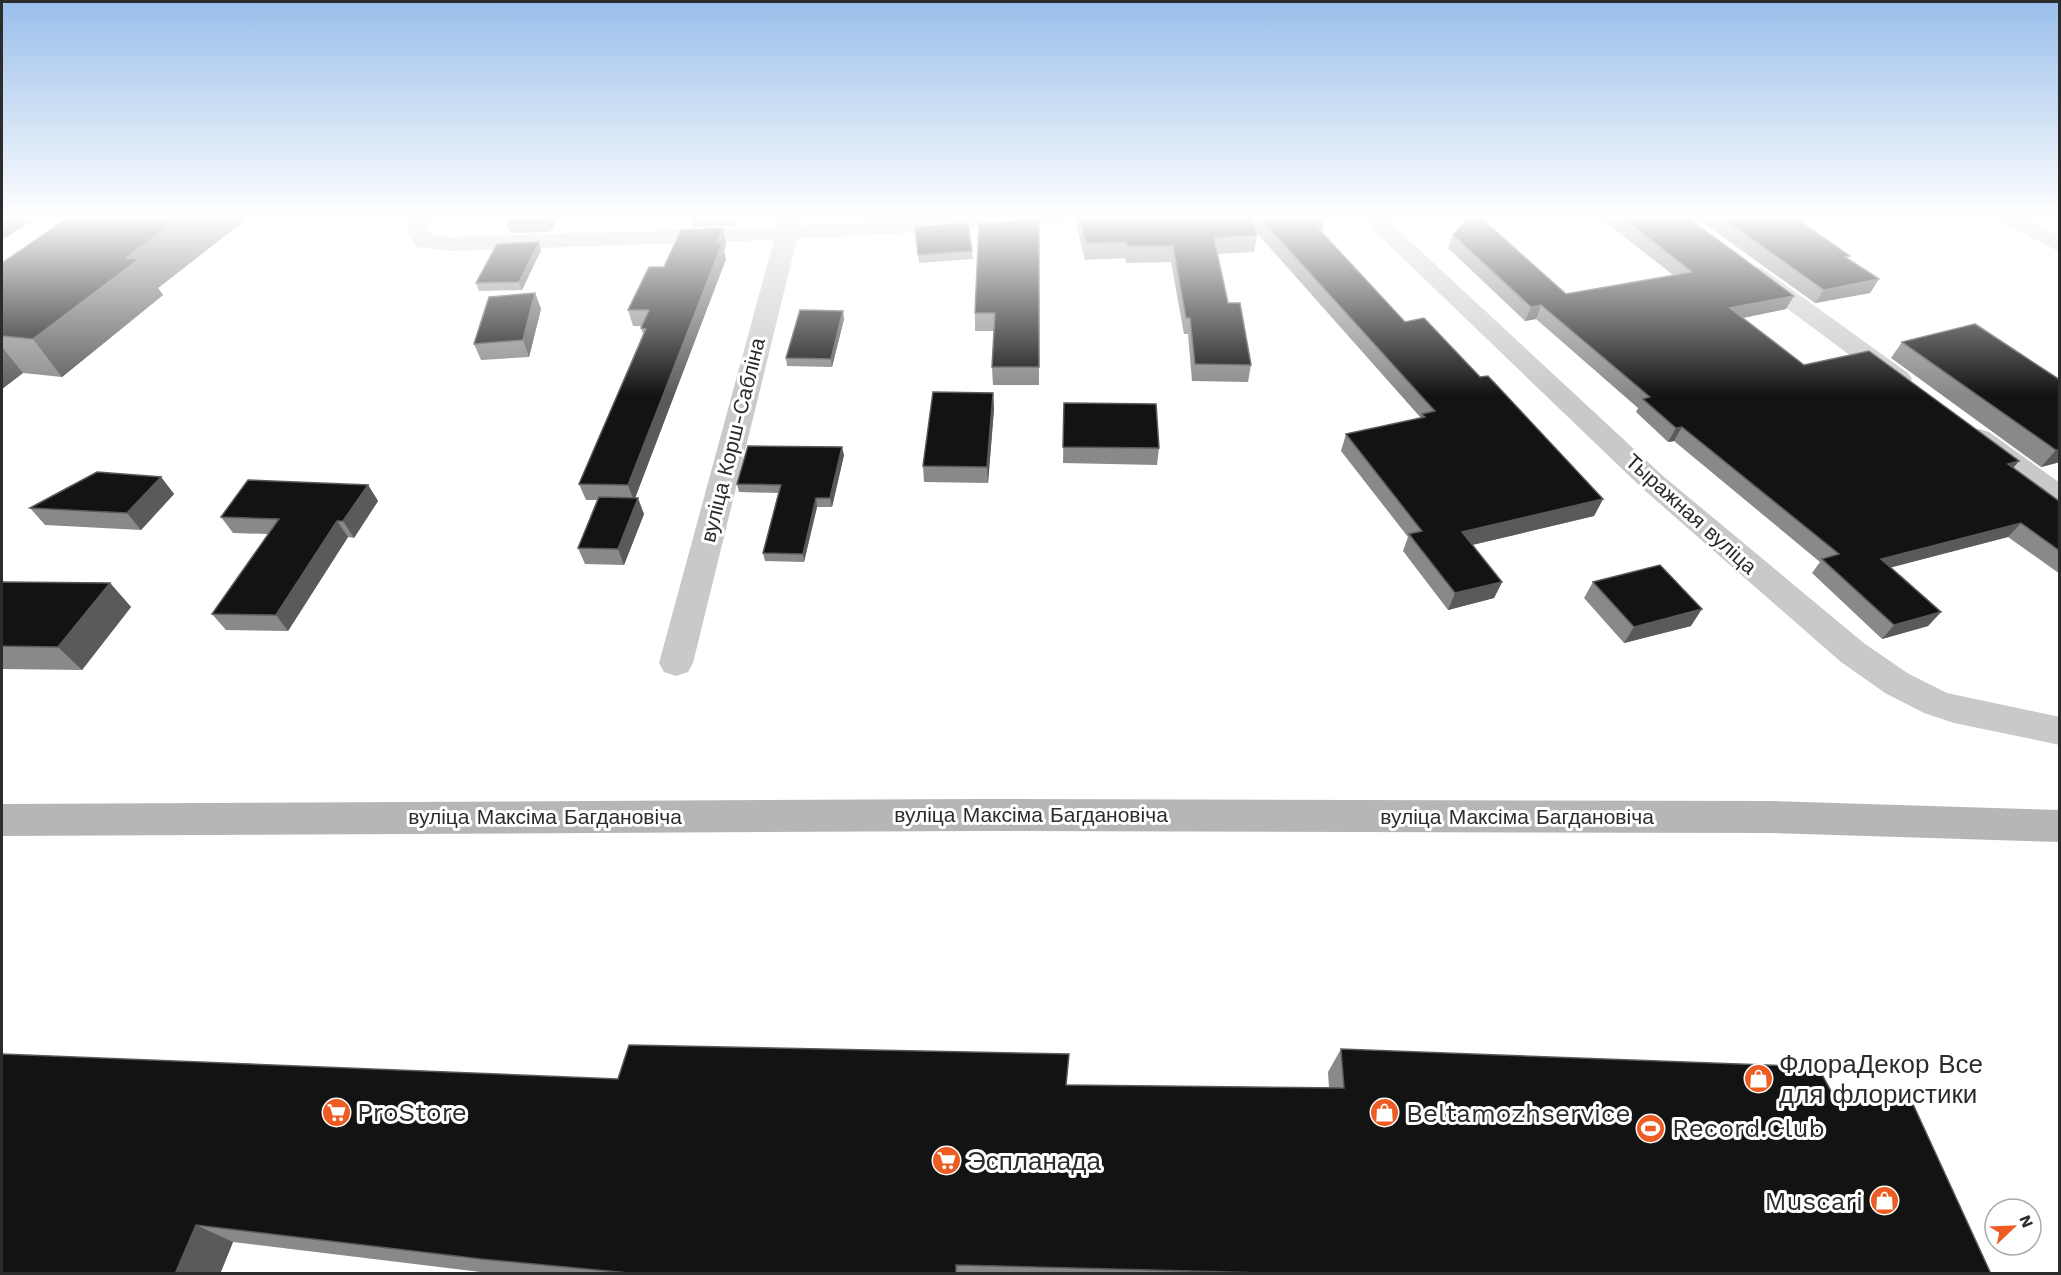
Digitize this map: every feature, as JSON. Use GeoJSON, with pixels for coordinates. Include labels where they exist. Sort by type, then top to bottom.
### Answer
{"type":"FeatureCollection","features":[{"type":"Feature","properties":{"kind":"main road","name":"вуліца Максіма Багдановіча"},"geometry":{"type":"LineString","coordinates":[[2,820],[990,815],[1768,817],[2060,826]]}},
{"type":"Feature","properties":{"kind":"street","name":"вуліца Корш-Сабліна"},"geometry":{"type":"LineString","coordinates":[[676,663],[775,276]]}},
{"type":"Feature","properties":{"kind":"street","name":"Тыражная вуліца"},"geometry":{"type":"LineString","coordinates":[[1435,276],[1699,524],[1880,674],[1922,697],[1961,712],[2036,723],[2060,731]]}},
{"type":"Feature","properties":{"kind":"street"},"geometry":{"type":"LineString","coordinates":[[1759,276],[1917,392]]}},
{"type":"Feature","properties":{"kind":"street"},"geometry":{"type":"LineString","coordinates":[[1955,420],[2060,498]]}},
{"type":"Feature","properties":{"kind":"building"},"geometry":{"type":"Polygon","coordinates":[[[2,276],[116,276],[33,339],[2,336],[2,276]]]}},
{"type":"Feature","properties":{"kind":"building"},"geometry":{"type":"Polygon","coordinates":[[[480,276],[522,276],[519,282],[476,283],[480,276]]]}},
{"type":"Feature","properties":{"kind":"building"},"geometry":{"type":"Polygon","coordinates":[[[644,276],[709,276],[628,485],[579,484],[646,329],[641,328],[649,310],[628,310],[644,276]]]}},
{"type":"Feature","properties":{"kind":"building"},"geometry":{"type":"Polygon","coordinates":[[[977,276],[1039,276],[1039,367],[992,367],[995,313],[975,313],[977,276]]]}},
{"type":"Feature","properties":{"kind":"building"},"geometry":{"type":"Polygon","coordinates":[[[1179,276],[1222,276],[1228,303],[1240,303],[1251,365],[1195,364],[1190,318],[1186,318],[1179,276]]]}},
{"type":"Feature","properties":{"kind":"building"},"geometry":{"type":"Polygon","coordinates":[[[1313,276],[1363,276],[1405,322],[1424,318],[1480,377],[1488,376],[1603,499],[1462,532],[1502,582],[1455,593],[1409,534],[1422,531],[1346,434],[1425,417],[1422,414],[1435,411],[1313,276]]]}},
{"type":"Feature","properties":{"kind":"building"},"geometry":{"type":"Polygon","coordinates":[[[1498,276],[1546,276],[1566,294],[1666,276],[1768,276],[1794,296],[1730,308],[1804,365],[1869,351],[2019,461],[2008,464],[2060,502],[2060,551],[2021,523],[1881,559],[1941,612],[1894,625],[1822,559],[1839,554],[1682,427],[1676,428],[1643,399],[1650,397],[1541,305],[1531,307],[1498,276]]]}},
{"type":"Feature","properties":{"kind":"building"},"geometry":{"type":"Polygon","coordinates":[[[1805,276],[1875,276],[1879,279],[1824,290],[1805,276]]]}},
{"type":"Feature","properties":{"kind":"building"},"geometry":{"type":"Polygon","coordinates":[[[535,293],[523,340],[474,344],[489,297],[535,293]]]}},
{"type":"Feature","properties":{"kind":"building"},"geometry":{"type":"Polygon","coordinates":[[[800,310],[843,311],[831,359],[786,358],[800,310]]]}},
{"type":"Feature","properties":{"kind":"building"},"geometry":{"type":"Polygon","coordinates":[[[1975,324],[2060,380],[2060,450],[2056,450],[1902,342],[1975,324]]]}},
{"type":"Feature","properties":{"kind":"building"},"geometry":{"type":"Polygon","coordinates":[[[933,392],[993,393],[987,467],[923,466],[933,392]]]}},
{"type":"Feature","properties":{"kind":"building"},"geometry":{"type":"Polygon","coordinates":[[[1064,403],[1156,404],[1159,448],[1063,447],[1064,403]]]}},
{"type":"Feature","properties":{"kind":"building"},"geometry":{"type":"Polygon","coordinates":[[[748,446],[842,447],[830,498],[816,498],[803,554],[763,553],[781,485],[737,484],[748,446]]]}},
{"type":"Feature","properties":{"kind":"building"},"geometry":{"type":"Polygon","coordinates":[[[97,472],[161,477],[127,513],[30,508],[97,472]]]}},
{"type":"Feature","properties":{"kind":"building"},"geometry":{"type":"Polygon","coordinates":[[[248,480],[368,485],[343,521],[337,521],[276,615],[212,614],[279,519],[221,517],[248,480]]]}},
{"type":"Feature","properties":{"kind":"building"},"geometry":{"type":"Polygon","coordinates":[[[599,497],[638,498],[618,549],[578,548],[599,497]]]}},
{"type":"Feature","properties":{"kind":"building"},"geometry":{"type":"Polygon","coordinates":[[[1660,565],[1702,609],[1634,627],[1593,582],[1660,565]]]}},
{"type":"Feature","properties":{"kind":"building"},"geometry":{"type":"Polygon","coordinates":[[[2,582],[110,583],[58,647],[2,646],[2,582]]]}},
{"type":"Feature","properties":{"kind":"building","name":"Эспланада"},"geometry":{"type":"Polygon","coordinates":[[[629,1045],[1069,1054],[1066,1085],[1344,1088],[1341,1049],[1818,1067],[1838,1104],[1912,1102],[1991,1274],[1306,1274],[956,1265],[956,1274],[640,1274],[481,1259],[196,1225],[175,1274],[2,1274],[2,1054],[618,1079],[629,1045]]]}},
{"type":"Feature","properties":{"kind":"place","name":"ФлораДекор Все для флористики"},"geometry":{"type":"Point","coordinates":[1758,1079]}},
{"type":"Feature","properties":{"kind":"place","name":"ProStore"},"geometry":{"type":"Point","coordinates":[336,1112]}},
{"type":"Feature","properties":{"kind":"place","name":"Beltamozhservice"},"geometry":{"type":"Point","coordinates":[1385,1113]}},
{"type":"Feature","properties":{"kind":"place","name":"Record.Club"},"geometry":{"type":"Point","coordinates":[1651,1128]}},
{"type":"Feature","properties":{"kind":"place","name":"Эспланада"},"geometry":{"type":"Point","coordinates":[946,1161]}},
{"type":"Feature","properties":{"kind":"place","name":"Muscari"},"geometry":{"type":"Point","coordinates":[1884,1201]}}]}
